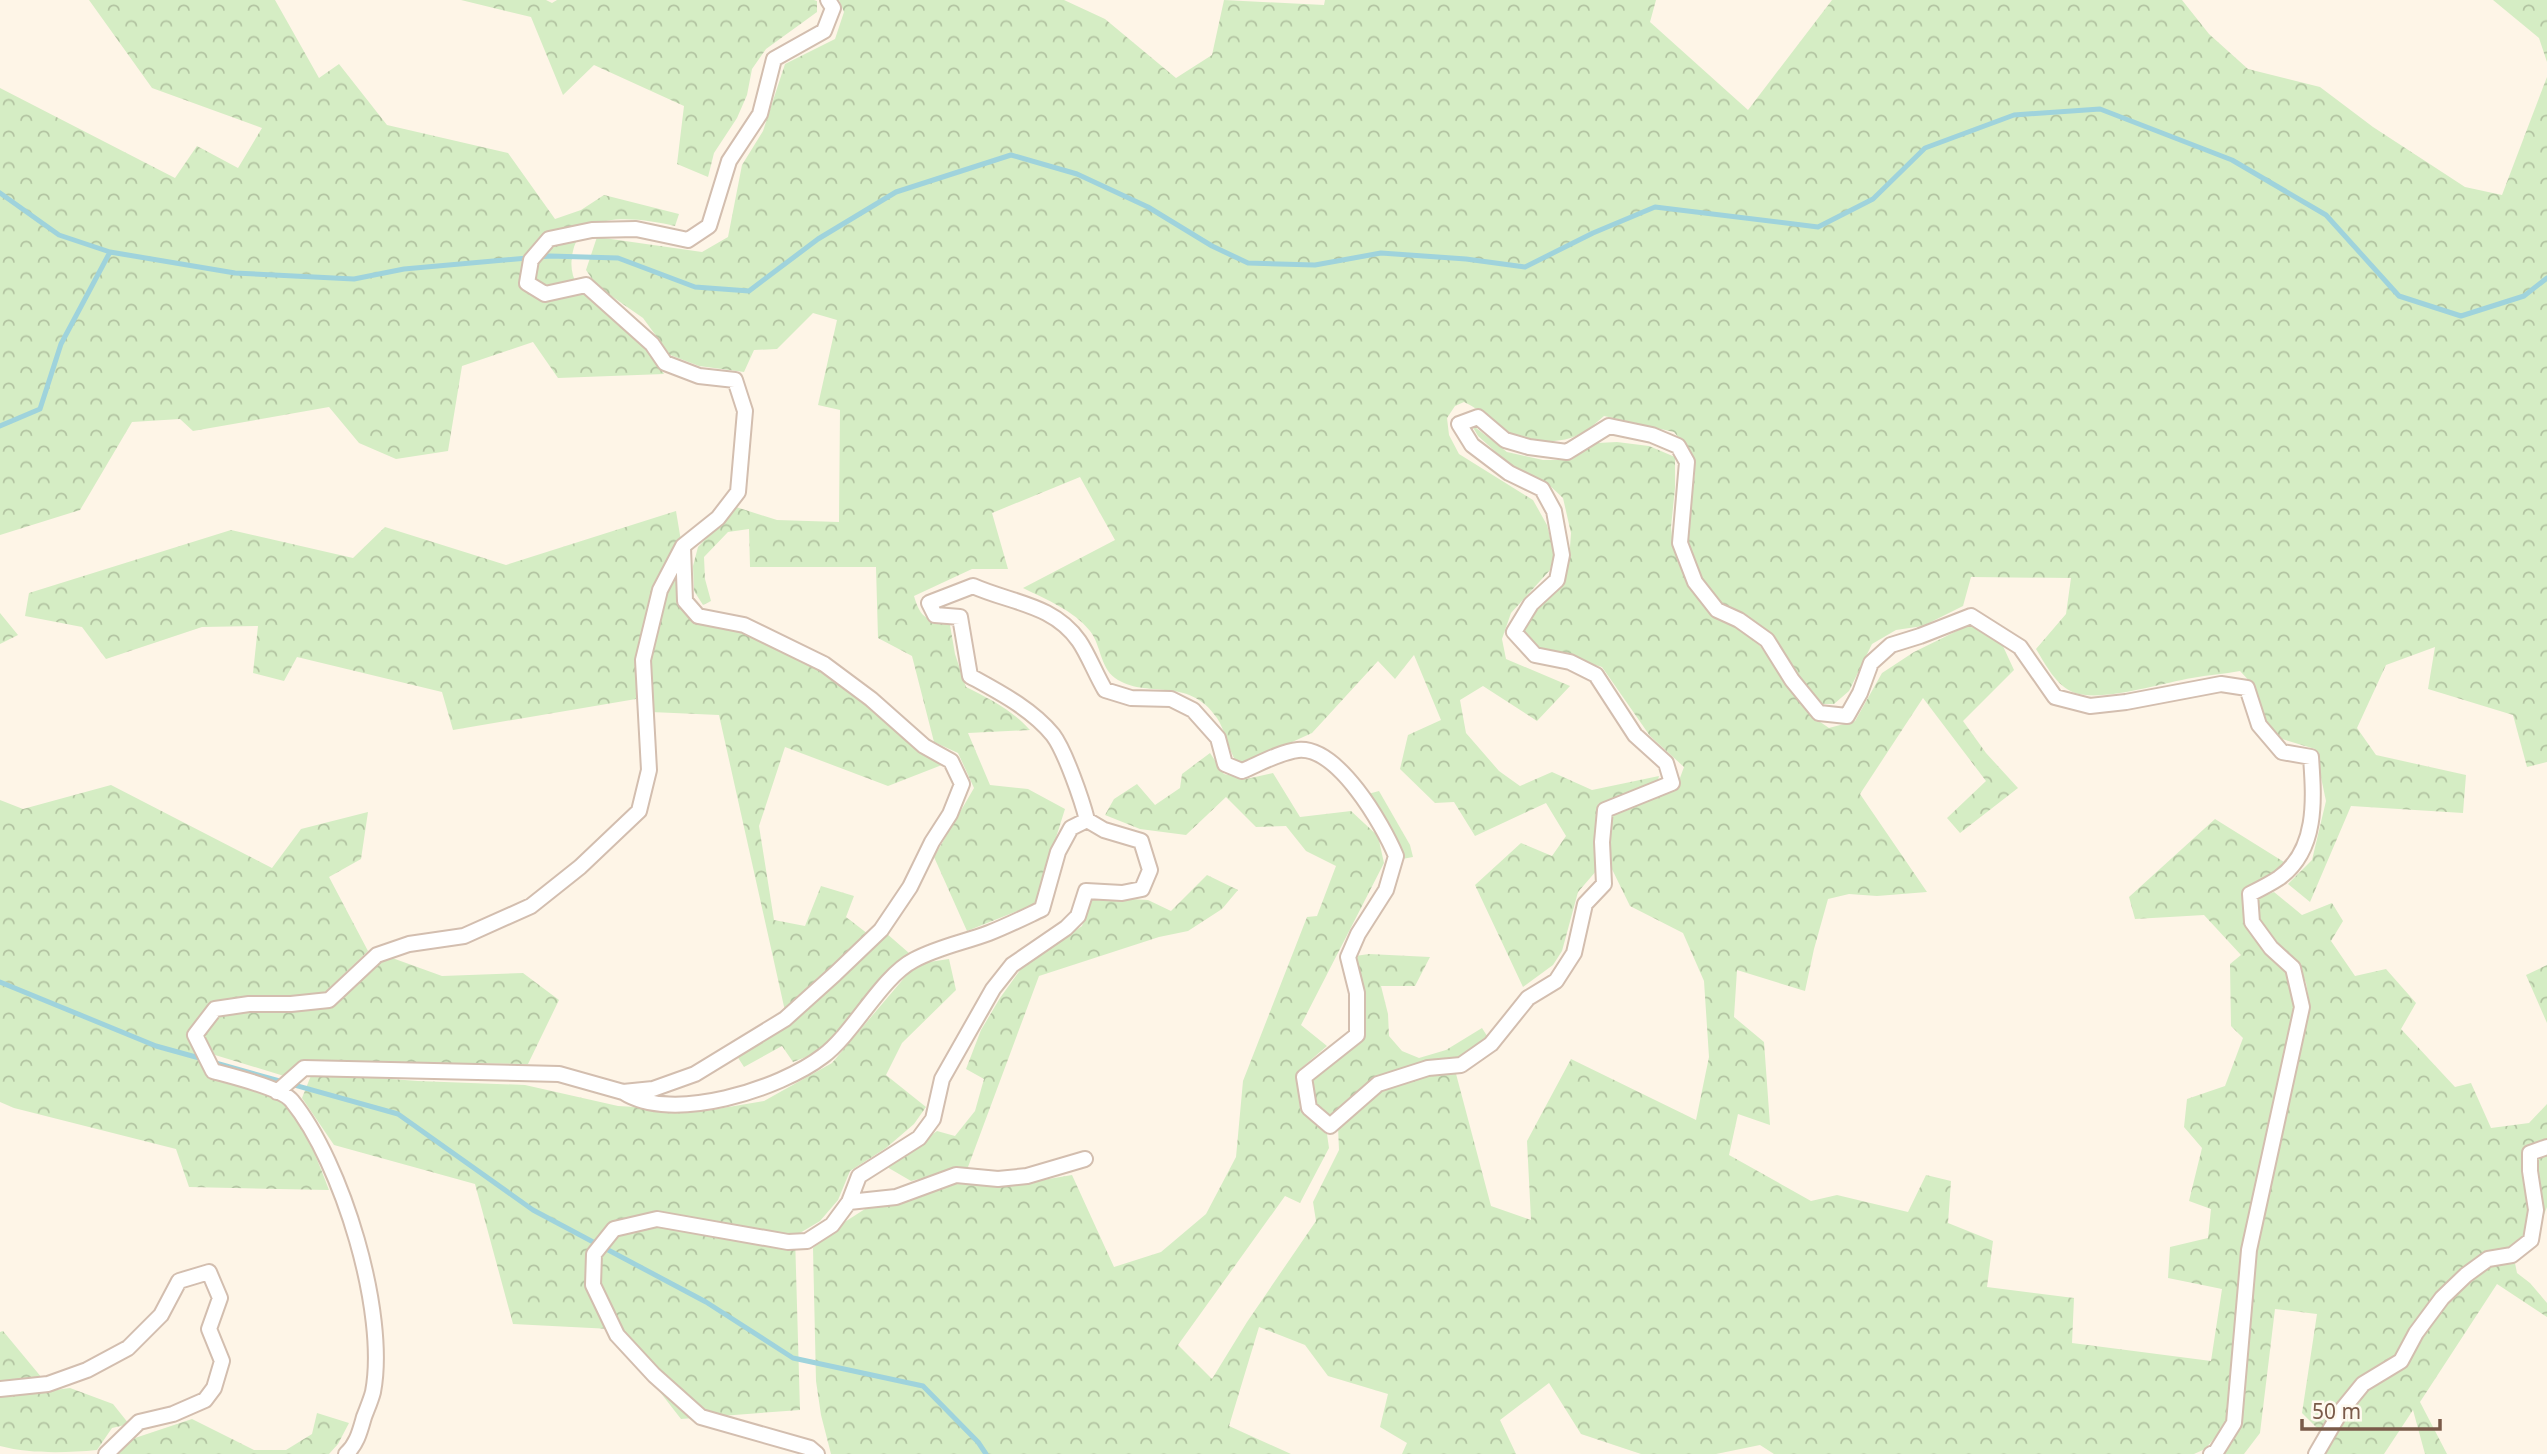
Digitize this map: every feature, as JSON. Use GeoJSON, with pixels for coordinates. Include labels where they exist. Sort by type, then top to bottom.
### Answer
{"type":"FeatureCollection","features":[{"type":"Feature","properties":{"kind":"street"},"geometry":{"type":"LineString","coordinates":[[346,1454],[354,1447],[373,1391],[376,1333],[360,1250],[334,1172],[290,1098],[257,1083],[213,1071],[195,1035],[215,1009],[329,999],[377,955],[409,944],[464,936],[531,906],[580,867],[639,811],[649,771],[643,660],[660,590],[683,546],[718,518],[738,492],[745,411],[735,380],[699,376],[665,363],[652,344],[586,285],[545,293],[527,284],[531,260],[549,239],[592,230],[636,229],[688,240],[709,226],[729,160],[760,114],[774,59],[824,31],[833,8],[828,0]]}},
{"type":"Feature","properties":{"kind":"street"},"geometry":{"type":"LineString","coordinates":[[817,1454],[810,1448],[701,1417],[663,1383],[617,1335],[593,1284],[594,1254],[614,1229],[657,1219],[788,1242],[807,1241],[832,1225],[849,1202],[859,1176],[919,1138],[933,1119],[942,1079],[993,989],[1012,965],[1078,916],[1086,891],[1122,893],[1142,889],[1150,870],[1141,841],[1104,830],[1087,820],[1082,798],[1054,737],[1027,710],[970,676],[960,617],[935,615],[929,603],[973,586],[1054,615],[1079,641],[1105,690],[1132,698],[1171,699],[1193,710],[1217,738],[1225,764],[1242,771],[1300,750],[1326,757],[1353,786],[1386,831],[1396,856],[1386,890],[1358,934],[1348,957],[1357,993],[1357,1035],[1304,1077],[1309,1108],[1330,1126],[1378,1084],[1428,1068],[1461,1065],[1491,1044],[1528,998],[1556,981],[1574,953],[1585,904],[1604,884],[1602,842],[1605,810],[1672,783],[1666,764],[1635,735],[1596,675],[1570,662],[1535,655],[1514,632],[1531,604],[1557,580],[1562,555],[1554,511],[1542,489],[1509,474],[1472,445],[1459,424],[1478,416],[1505,440],[1529,447],[1567,452],[1609,426],[1652,435],[1678,446],[1687,462],[1680,543],[1695,582],[1717,610],[1739,620],[1767,640],[1792,680],[1819,713],[1847,716],[1860,693],[1871,663],[1891,645],[1971,615],[2020,647],[2055,697],[2090,706],[2221,684],[2247,688],[2259,725],[2282,752],[2311,757],[2314,806],[2304,848],[2281,876],[2250,894],[2252,922],[2271,948],[2293,968],[2302,1007],[2249,1250],[2234,1423],[2216,1452],[2211,1454]]}},
{"type":"Feature","properties":{"kind":"street"},"geometry":{"type":"LineString","coordinates":[[277,1092],[304,1068],[559,1074],[624,1091],[653,1088],[695,1074],[785,1019],[881,930],[910,887],[932,842],[950,814],[962,784],[951,761],[924,746],[871,699],[824,664],[744,625],[698,615],[685,601],[683,546]]}},
{"type":"Feature","properties":{"kind":"street"},"geometry":{"type":"LineString","coordinates":[[624,1091],[635,1099],[700,1104],[748,1092],[780,1080],[824,1055],[912,960],[991,933],[1042,909],[1058,852],[1071,828],[1087,820]]}},
{"type":"Feature","properties":{"kind":"street"},"geometry":{"type":"LineString","coordinates":[[2316,1454],[2341,1411],[2363,1384],[2401,1361],[2416,1333],[2442,1298],[2488,1259],[2512,1255],[2531,1240],[2536,1210],[2530,1153],[2547,1147]]}},
{"type":"Feature","properties":{"kind":"street"},"geometry":{"type":"LineString","coordinates":[[849,1202],[896,1197],[956,1175],[998,1179],[1027,1176],[1085,1159]]}},
{"type":"Feature","properties":{"kind":"street"},"geometry":{"type":"LineString","coordinates":[[0,1388],[48,1384],[86,1370],[128,1348],[161,1315],[179,1281],[209,1272],[220,1298],[209,1329],[222,1361],[214,1388],[205,1400],[173,1414],[139,1422],[107,1454]]}},
{"type":"Feature","properties":{"kind":"green space"},"geometry":{"type":"Polygon","coordinates":[[[89,0],[275,0],[319,78],[339,64],[387,125],[508,153],[555,219],[581,210],[604,195],[679,214],[675,226],[631,219],[601,222],[579,237],[572,260],[574,278],[583,294],[634,329],[664,374],[558,378],[533,342],[462,366],[448,451],[396,459],[359,443],[329,407],[193,431],[180,419],[132,422],[80,510],[0,535],[0,88],[175,178],[197,146],[238,168],[262,128],[152,88],[89,0]]]}},
{"type":"Feature","properties":{"kind":"green space"},"geometry":{"type":"Polygon","coordinates":[[[461,0],[546,0],[552,3],[557,0],[814,0],[817,1],[817,12],[766,49],[752,69],[747,95],[737,118],[714,153],[708,177],[677,164],[684,106],[594,65],[563,95],[531,17],[461,0]]]}},
{"type":"Feature","properties":{"kind":"green space"},"geometry":{"type":"Polygon","coordinates":[[[839,0],[1064,0],[1105,19],[1176,78],[1212,55],[1224,0],[1324,5],[1325,0],[1656,0],[1650,22],[1748,110],[1832,0],[2182,0],[2209,34],[2248,69],[2320,87],[2373,127],[2465,187],[2502,195],[2547,77],[2547,762],[2527,767],[2513,715],[2428,689],[2435,647],[2386,665],[2357,728],[2376,755],[2466,775],[2463,813],[2351,806],[2310,902],[2288,884],[2312,860],[2326,801],[2315,749],[2282,739],[2262,719],[2254,686],[2240,671],[2116,694],[2075,693],[2057,680],[2036,649],[2066,614],[2071,578],[1971,577],[1963,606],[1923,626],[1896,630],[1872,644],[1849,691],[1834,704],[1818,704],[1767,631],[1716,600],[1699,579],[1688,549],[1684,527],[1695,474],[1690,451],[1674,432],[1604,416],[1573,437],[1557,441],[1525,439],[1507,432],[1464,402],[1455,406],[1447,418],[1449,435],[1459,454],[1533,500],[1547,525],[1554,553],[1550,570],[1511,613],[1502,639],[1506,659],[1570,686],[1537,721],[1483,686],[1460,700],[1466,733],[1499,771],[1520,786],[1552,772],[1592,790],[1659,776],[1657,784],[1598,804],[1595,841],[1597,870],[1578,892],[1562,951],[1553,965],[1523,987],[1475,885],[1521,843],[1552,856],[1566,836],[1546,803],[1475,836],[1454,802],[1435,803],[1400,769],[1408,735],[1441,720],[1414,655],[1395,679],[1378,661],[1312,733],[1246,763],[1236,762],[1220,723],[1206,705],[1180,692],[1140,687],[1115,678],[1106,668],[1094,637],[1076,617],[1023,588],[1115,540],[1080,477],[992,513],[1008,569],[972,569],[914,596],[922,614],[950,625],[955,654],[966,687],[1008,711],[1030,730],[968,733],[990,785],[1028,789],[1065,809],[1035,904],[967,931],[934,857],[974,788],[958,753],[934,742],[912,656],[878,638],[876,567],[750,567],[749,529],[728,532],[704,557],[705,579],[711,601],[703,605],[694,591],[693,566],[698,547],[736,507],[777,520],[839,522],[840,410],[818,405],[837,320],[813,313],[777,349],[754,350],[744,372],[699,366],[670,355],[643,318],[597,286],[586,270],[597,237],[702,252],[728,237],[742,165],[763,131],[785,64],[835,39],[844,12],[839,0]]]}},
{"type":"Feature","properties":{"kind":"green space"},"geometry":{"type":"Polygon","coordinates":[[[2493,0],[2547,0],[2547,62],[2539,38],[2493,0]]]}},
{"type":"Feature","properties":{"kind":"green space"},"geometry":{"type":"Polygon","coordinates":[[[1471,424],[1507,452],[1543,460],[1571,460],[1597,443],[1617,442],[1649,446],[1675,457],[1671,527],[1673,546],[1691,589],[1716,615],[1760,646],[1810,715],[1829,728],[1855,721],[1882,673],[1914,652],[1971,624],[2002,644],[2014,670],[1963,721],[1986,753],[2018,788],[1960,833],[1947,818],[1986,781],[1923,698],[1860,794],[1927,892],[1877,896],[1849,894],[1828,899],[1805,991],[1737,970],[1734,1017],[1764,1042],[1770,1125],[1738,1114],[1729,1155],[1811,1201],[1837,1195],[1908,1212],[1926,1175],[1951,1181],[1948,1223],[1993,1241],[1987,1287],[2074,1298],[2072,1343],[2211,1361],[2222,1289],[2168,1278],[2170,1247],[2208,1238],[2211,1209],[2189,1201],[2202,1148],[2184,1127],[2187,1099],[2225,1086],[2243,1038],[2231,1026],[2230,964],[2241,955],[2204,915],[2135,919],[2129,897],[2215,819],[2284,862],[2274,874],[2248,894],[2266,953],[2288,974],[2296,1008],[2258,1170],[2243,1253],[2227,1424],[2205,1449],[2194,1454],[1774,1454],[1760,1445],[1716,1454],[1641,1454],[1581,1434],[1549,1383],[1500,1420],[1516,1454],[1402,1454],[1407,1443],[1380,1427],[1388,1394],[1328,1376],[1305,1345],[1259,1327],[1229,1426],[1291,1454],[831,1454],[816,1381],[813,1248],[840,1225],[865,1209],[956,1184],[1007,1186],[1072,1175],[1114,1267],[1161,1252],[1206,1214],[1236,1157],[1243,1081],[1307,917],[1317,916],[1336,866],[1306,851],[1286,826],[1256,827],[1226,797],[1186,835],[1140,829],[1105,815],[1114,799],[1137,784],[1155,805],[1180,788],[1182,774],[1210,753],[1224,774],[1246,779],[1273,773],[1300,817],[1351,811],[1378,836],[1384,863],[1301,1025],[1327,1046],[1298,1071],[1300,1109],[1327,1134],[1329,1148],[1300,1203],[1285,1196],[1178,1345],[1212,1379],[1247,1322],[1316,1221],[1313,1202],[1339,1150],[1338,1127],[1384,1086],[1455,1070],[1491,1206],[1531,1220],[1527,1141],[1571,1059],[1696,1120],[1709,1057],[1704,981],[1683,933],[1630,906],[1608,861],[1611,813],[1659,796],[1677,786],[1684,767],[1650,736],[1602,667],[1534,647],[1523,630],[1533,607],[1558,588],[1569,562],[1571,533],[1563,498],[1547,483],[1518,472],[1478,436],[1471,424]]]}},
{"type":"Feature","properties":{"kind":"green space"},"geometry":{"type":"Polygon","coordinates":[[[676,511],[681,541],[638,660],[636,699],[453,730],[442,692],[297,657],[284,681],[253,673],[258,626],[202,627],[106,659],[82,627],[25,616],[29,593],[231,530],[353,558],[385,527],[506,565],[676,511]]]}},
{"type":"Feature","properties":{"kind":"green space"},"geometry":{"type":"Polygon","coordinates":[[[679,561],[679,602],[822,667],[947,763],[888,786],[785,747],[759,826],[774,920],[805,926],[821,886],[854,896],[846,917],[868,934],[785,1011],[719,715],[651,712],[651,658],[665,589],[679,561]]]}},
{"type":"Feature","properties":{"kind":"green space"},"geometry":{"type":"Polygon","coordinates":[[[0,613],[18,635],[0,644],[0,613]]]}},
{"type":"Feature","properties":{"kind":"green space"},"geometry":{"type":"Polygon","coordinates":[[[111,785],[272,868],[301,829],[368,812],[361,859],[329,877],[368,951],[324,993],[289,999],[244,999],[189,1035],[213,1078],[273,1097],[288,1108],[317,1158],[329,1190],[189,1187],[176,1149],[14,1108],[0,1102],[0,800],[23,809],[111,785]]]}},
{"type":"Feature","properties":{"kind":"green space"},"geometry":{"type":"Polygon","coordinates":[[[1379,791],[1410,845],[1413,857],[1402,859],[1368,794],[1379,791]]]}},
{"type":"Feature","properties":{"kind":"green space"},"geometry":{"type":"Polygon","coordinates":[[[1207,875],[1238,890],[1222,909],[1188,931],[1159,937],[1039,976],[968,1167],[911,1181],[887,1167],[937,1131],[955,1136],[975,1111],[984,1079],[966,1069],[981,1030],[1023,966],[1082,926],[1092,897],[1148,900],[1171,911],[1207,875]]]}},
{"type":"Feature","properties":{"kind":"green space"},"geometry":{"type":"Polygon","coordinates":[[[2274,892],[2302,915],[2332,903],[2343,921],[2331,941],[2355,976],[2386,969],[2416,1003],[2401,1029],[2455,1087],[2471,1083],[2491,1128],[2529,1123],[2547,1104],[2547,1142],[2531,1147],[2531,1212],[2525,1239],[2508,1252],[2482,1258],[2396,1359],[2319,1430],[2302,1413],[2317,1314],[2275,1309],[2260,1433],[2244,1454],[2215,1454],[2238,1420],[2255,1249],[2290,1082],[2310,1006],[2306,983],[2298,962],[2280,948],[2258,919],[2257,899],[2274,892]]]}},
{"type":"Feature","properties":{"kind":"green space"},"geometry":{"type":"Polygon","coordinates":[[[886,933],[909,953],[883,977],[819,1052],[793,1062],[782,1046],[744,1067],[735,1053],[886,933]]]}},
{"type":"Feature","properties":{"kind":"green space"},"geometry":{"type":"Polygon","coordinates":[[[1369,954],[1430,957],[1415,986],[1381,986],[1388,1014],[1389,1036],[1402,1051],[1419,1058],[1446,1050],[1482,1028],[1489,1039],[1460,1057],[1430,1062],[1373,1079],[1327,1117],[1314,1105],[1311,1078],[1364,1034],[1355,956],[1369,954]]]}},
{"type":"Feature","properties":{"kind":"green space"},"geometry":{"type":"Polygon","coordinates":[[[384,955],[442,976],[523,973],[559,1000],[528,1064],[300,1061],[284,1076],[215,1055],[204,1036],[218,1013],[330,1005],[384,955]]]}},
{"type":"Feature","properties":{"kind":"green space"},"geometry":{"type":"Polygon","coordinates":[[[949,959],[956,990],[902,1043],[886,1075],[926,1107],[914,1124],[886,1148],[850,1171],[838,1200],[820,1221],[795,1236],[800,1410],[681,1419],[611,1329],[513,1324],[475,1184],[334,1145],[302,1098],[312,1073],[525,1085],[618,1106],[705,1111],[764,1101],[832,1063],[916,964],[949,959]]]}},
{"type":"Feature","properties":{"kind":"green space"},"geometry":{"type":"Polygon","coordinates":[[[2547,965],[2547,1023],[2526,975],[2547,965]]]}},
{"type":"Feature","properties":{"kind":"green space"},"geometry":{"type":"Polygon","coordinates":[[[2547,1152],[2547,1207],[2534,1240],[2535,1157],[2547,1152]]]}},
{"type":"Feature","properties":{"kind":"green space"},"geometry":{"type":"Polygon","coordinates":[[[2514,1258],[2517,1273],[2530,1283],[2547,1303],[2547,1317],[2497,1284],[2420,1402],[2447,1454],[2425,1454],[2413,1410],[2384,1454],[2320,1454],[2365,1385],[2404,1363],[2445,1297],[2490,1262],[2514,1258]]]}},
{"type":"Feature","properties":{"kind":"green space"},"geometry":{"type":"Polygon","coordinates":[[[3,1331],[42,1378],[0,1382],[0,1332],[3,1331]]]}},
{"type":"Feature","properties":{"kind":"green space"},"geometry":{"type":"Polygon","coordinates":[[[70,1388],[113,1404],[129,1424],[112,1428],[97,1450],[48,1452],[0,1446],[0,1397],[70,1388]]]}},
{"type":"Feature","properties":{"kind":"green space"},"geometry":{"type":"Polygon","coordinates":[[[317,1413],[349,1423],[338,1444],[329,1454],[111,1454],[123,1442],[192,1419],[254,1450],[286,1450],[312,1434],[317,1413]]]}},
{"type":"Feature","properties":{"kind":"waterway"},"geometry":{"type":"LineString","coordinates":[[0,193],[59,235],[110,252],[235,273],[354,279],[404,269],[550,256],[618,258],[695,287],[749,291],[818,239],[896,192],[1011,155],[1077,174],[1148,207],[1212,246],[1248,263],[1315,265],[1381,253],[1466,259],[1525,267],[1593,233],[1655,207],[1818,227],[1873,199],[1925,148],[2014,115],[2100,109],[2232,160],[2326,215],[2399,296],[2461,316],[2524,296],[2547,278]]}},
{"type":"Feature","properties":{"kind":"waterway"},"geometry":{"type":"LineString","coordinates":[[0,426],[40,409],[61,344],[110,252]]}},
{"type":"Feature","properties":{"kind":"waterway"},"geometry":{"type":"LineString","coordinates":[[0,982],[156,1046],[203,1059]]}},
{"type":"Feature","properties":{"kind":"waterway"},"geometry":{"type":"LineString","coordinates":[[212,1062],[398,1114],[533,1210],[706,1302],[793,1358],[923,1386],[978,1442],[986,1454]]}}]}
